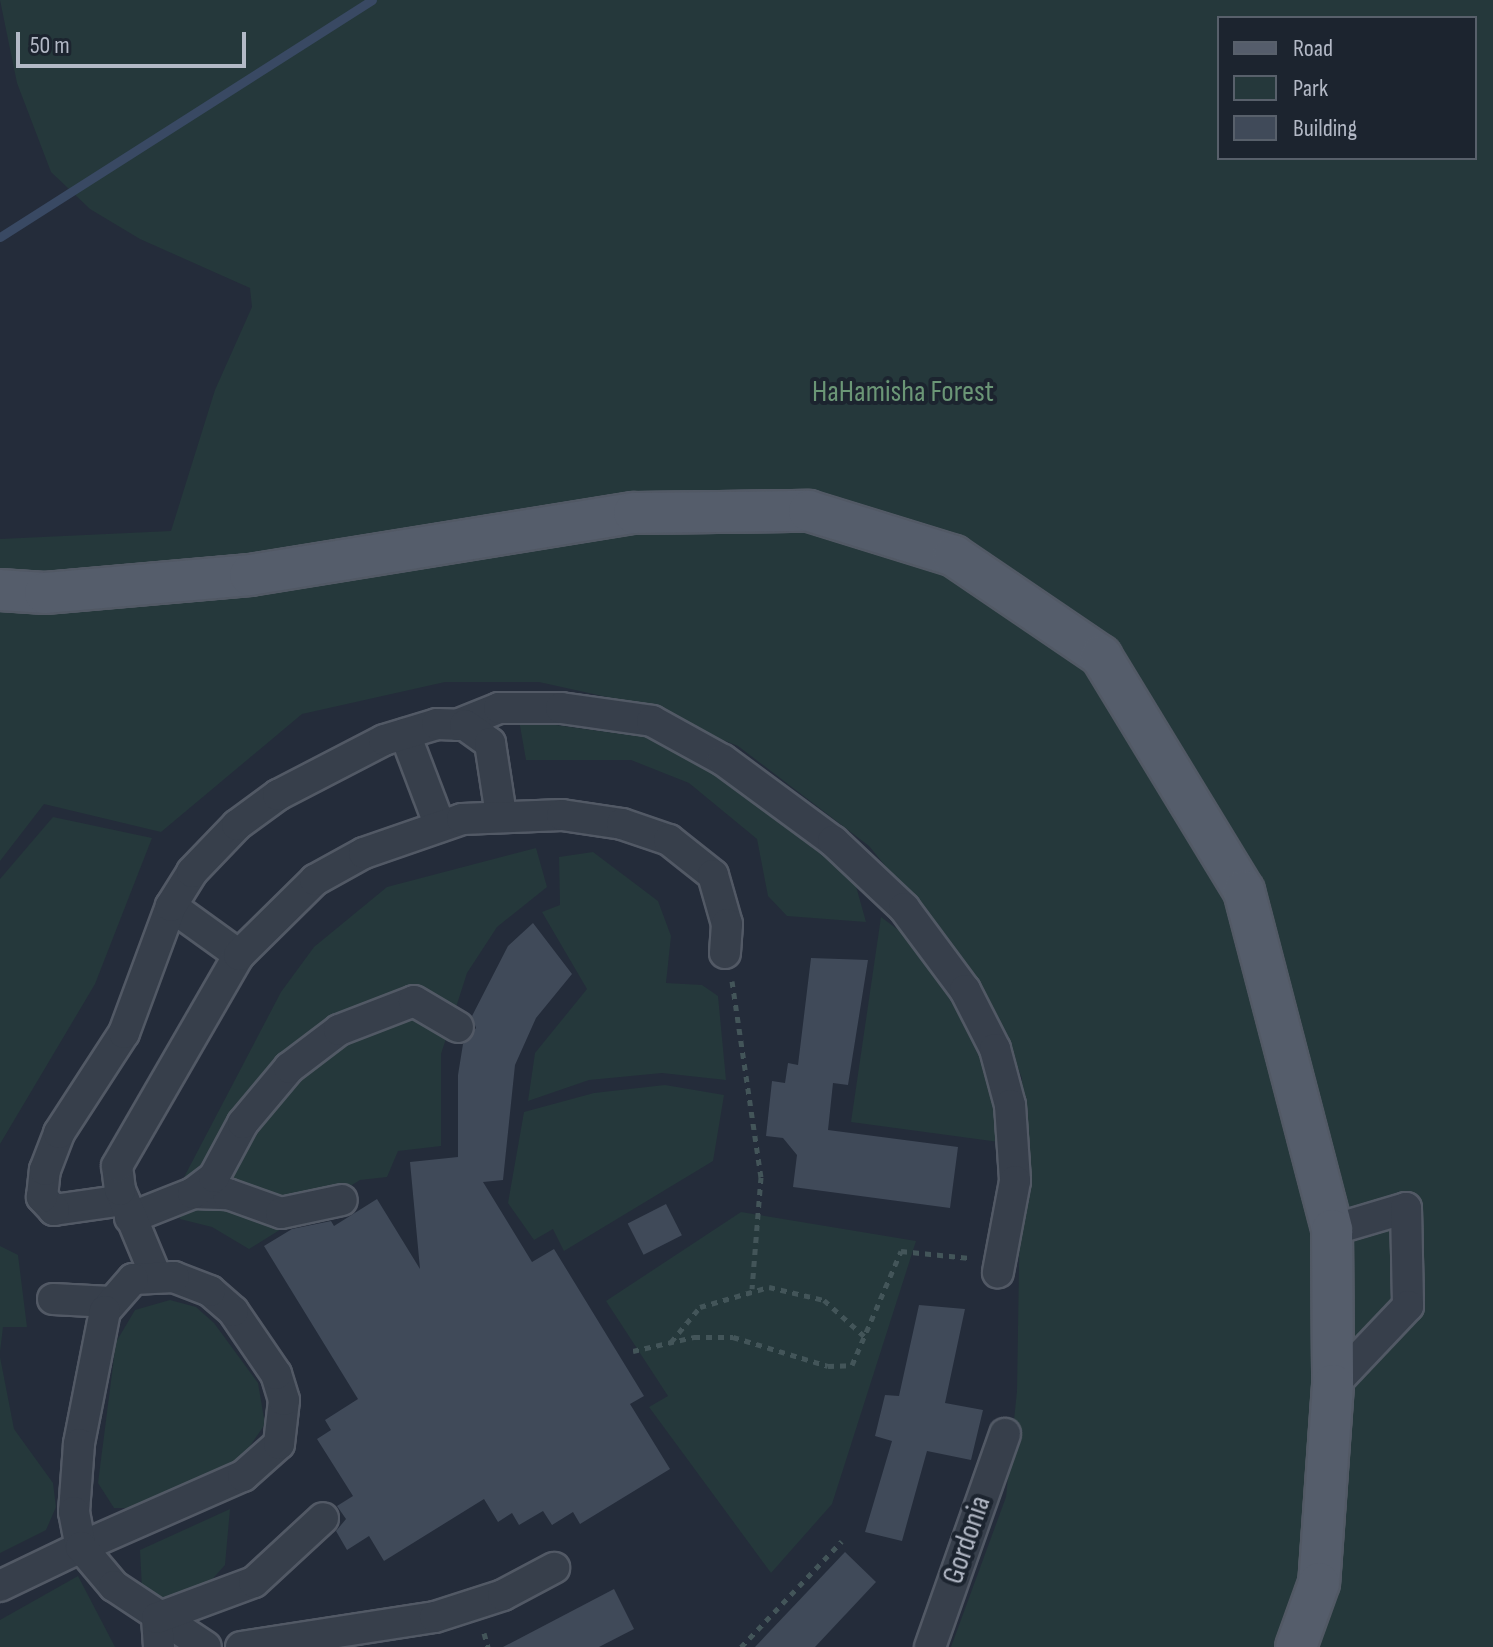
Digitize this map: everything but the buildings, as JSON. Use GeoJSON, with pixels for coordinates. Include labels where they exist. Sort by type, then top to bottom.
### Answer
{"type":"FeatureCollection","features":[{"type":"Feature","properties":{"kind":"main road"},"geometry":{"type":"LineString","coordinates":[[0,590],[45,593],[250,575],[634,513],[809,511],[954,556],[1101,656],[1244,891],[1332,1230],[1333,1385],[1319,1583],[1296,1647]]}},
{"type":"Feature","properties":{"kind":"street"},"geometry":{"type":"LineString","coordinates":[[342,1200],[281,1213],[228,1194],[193,1193],[127,1209],[54,1210],[42,1197],[45,1170],[59,1133],[124,1033],[171,906],[192,872],[237,825],[278,795],[405,734],[457,725],[499,708],[561,708],[652,721],[772,796],[833,841],[904,908],[965,990],[999,1063],[1010,1105],[1015,1181],[998,1266]]}},
{"type":"Feature","properties":{"kind":"street"},"geometry":{"type":"LineString","coordinates":[[457,725],[490,743],[501,815]]}},
{"type":"Feature","properties":{"kind":"street"},"geometry":{"type":"LineString","coordinates":[[405,734],[440,826]]}},
{"type":"Feature","properties":{"kind":"street"},"geometry":{"type":"LineString","coordinates":[[155,1274],[127,1209],[117,1166],[127,1142],[239,955],[315,880],[364,853],[440,826],[501,815],[622,824],[669,840],[713,875],[727,924],[725,953]]}},
{"type":"Feature","properties":{"kind":"street"},"geometry":{"type":"LineString","coordinates":[[171,906],[239,955]]}},
{"type":"Feature","properties":{"kind":"street"},"geometry":{"type":"LineString","coordinates":[[193,1193],[226,1162],[243,1123],[289,1068],[339,1030],[414,1001],[458,1027]]}},
{"type":"Feature","properties":{"kind":"street"},"geometry":{"type":"LineString","coordinates":[[1332,1230],[1406,1208],[1408,1306],[1333,1385]]}},
{"type":"Feature","properties":{"kind":"street"},"geometry":{"type":"LineString","coordinates":[[0,1586],[81,1547],[243,1476],[279,1444],[285,1423],[276,1374],[233,1311],[210,1291],[155,1274],[133,1279],[110,1302],[79,1444],[74,1512],[81,1547],[158,1632],[206,1647]]}},
{"type":"Feature","properties":{"kind":"street"},"geometry":{"type":"LineString","coordinates":[[53,1299],[110,1302]]}},
{"type":"Feature","properties":{"kind":"street","name":"Gordonia"},"geometry":{"type":"LineString","coordinates":[[930,1647],[1005,1434]]}},
{"type":"Feature","properties":{"kind":"street"},"geometry":{"type":"LineString","coordinates":[[158,1632],[254,1582],[323,1518]]}},
{"type":"Feature","properties":{"kind":"street"},"geometry":{"type":"LineString","coordinates":[[241,1647],[435,1617],[503,1595],[554,1568]]}},
{"type":"Feature","properties":{"kind":"path"},"geometry":{"type":"LineString","coordinates":[[725,953],[761,1177],[752,1289]]}},
{"type":"Feature","properties":{"kind":"path"},"geometry":{"type":"LineString","coordinates":[[633,1351],[671,1342],[733,1337],[828,1366],[852,1365],[901,1251],[998,1266]]}},
{"type":"Feature","properties":{"kind":"path"},"geometry":{"type":"LineString","coordinates":[[671,1342],[700,1307],[752,1289],[769,1287],[824,1300],[864,1337]]}},
{"type":"Feature","properties":{"kind":"path"},"geometry":{"type":"LineString","coordinates":[[741,1647],[842,1541]]}},
{"type":"Feature","properties":{"kind":"green space","name":"HaHamisha Forest"},"geometry":{"type":"Polygon","coordinates":[[[0,0],[1493,0],[1493,1647],[951,1647],[1006,1497],[1017,1391],[1022,1078],[992,1007],[966,965],[869,846],[738,746],[625,701],[539,682],[445,682],[302,714],[161,832],[44,804],[0,861],[0,539],[171,531],[215,390],[252,307],[250,288],[140,239],[90,209],[51,172],[17,83],[0,0]]]}},
{"type":"Feature","properties":{"kind":"green space"},"geometry":{"type":"Polygon","coordinates":[[[519,720],[651,738],[708,765],[854,879],[866,922],[787,916],[768,896],[757,839],[689,783],[631,760],[526,760],[519,720]]]}},
{"type":"Feature","properties":{"kind":"green space"},"geometry":{"type":"Polygon","coordinates":[[[53,817],[152,838],[95,984],[0,1144],[0,879],[53,817]]]}},
{"type":"Feature","properties":{"kind":"green space"},"geometry":{"type":"Polygon","coordinates":[[[536,848],[547,887],[497,927],[467,973],[441,1054],[441,1146],[398,1151],[387,1177],[360,1180],[249,1249],[212,1227],[180,1219],[181,1183],[281,992],[314,947],[387,887],[536,848]]]}},
{"type":"Feature","properties":{"kind":"green space"},"geometry":{"type":"Polygon","coordinates":[[[593,852],[658,901],[671,936],[666,983],[702,985],[718,996],[726,1080],[662,1073],[589,1080],[528,1101],[535,1053],[587,989],[542,912],[560,905],[559,857],[593,852]]]}},
{"type":"Feature","properties":{"kind":"green space"},"geometry":{"type":"Polygon","coordinates":[[[881,917],[901,932],[958,1002],[993,1080],[999,1142],[851,1122],[881,917]]]}},
{"type":"Feature","properties":{"kind":"green space"},"geometry":{"type":"Polygon","coordinates":[[[665,1085],[724,1095],[713,1161],[564,1251],[553,1229],[534,1240],[508,1203],[524,1112],[594,1093],[665,1085]]]}},
{"type":"Feature","properties":{"kind":"green space"},"geometry":{"type":"Polygon","coordinates":[[[741,1212],[916,1241],[832,1504],[771,1573],[649,1407],[668,1396],[606,1301],[741,1212]]]}},
{"type":"Feature","properties":{"kind":"green space"},"geometry":{"type":"Polygon","coordinates":[[[0,1246],[18,1255],[27,1327],[3,1327],[0,1352],[0,1246]]]}},
{"type":"Feature","properties":{"kind":"green space"},"geometry":{"type":"Polygon","coordinates":[[[170,1300],[196,1307],[214,1323],[258,1383],[265,1424],[240,1461],[133,1508],[114,1508],[98,1483],[116,1342],[135,1310],[170,1300]]]}},
{"type":"Feature","properties":{"kind":"green space"},"geometry":{"type":"Polygon","coordinates":[[[0,1357],[14,1429],[53,1483],[56,1507],[46,1530],[0,1553],[0,1357]]]}},
{"type":"Feature","properties":{"kind":"green space"},"geometry":{"type":"Polygon","coordinates":[[[230,1509],[225,1565],[208,1584],[169,1600],[142,1589],[140,1550],[230,1509]]]}},
{"type":"Feature","properties":{"kind":"green space"},"geometry":{"type":"Polygon","coordinates":[[[78,1576],[115,1647],[0,1647],[0,1620],[78,1576]]]}},
{"type":"Feature","properties":{"kind":"waterway"},"geometry":{"type":"LineString","coordinates":[[0,237],[372,0]]}}]}
